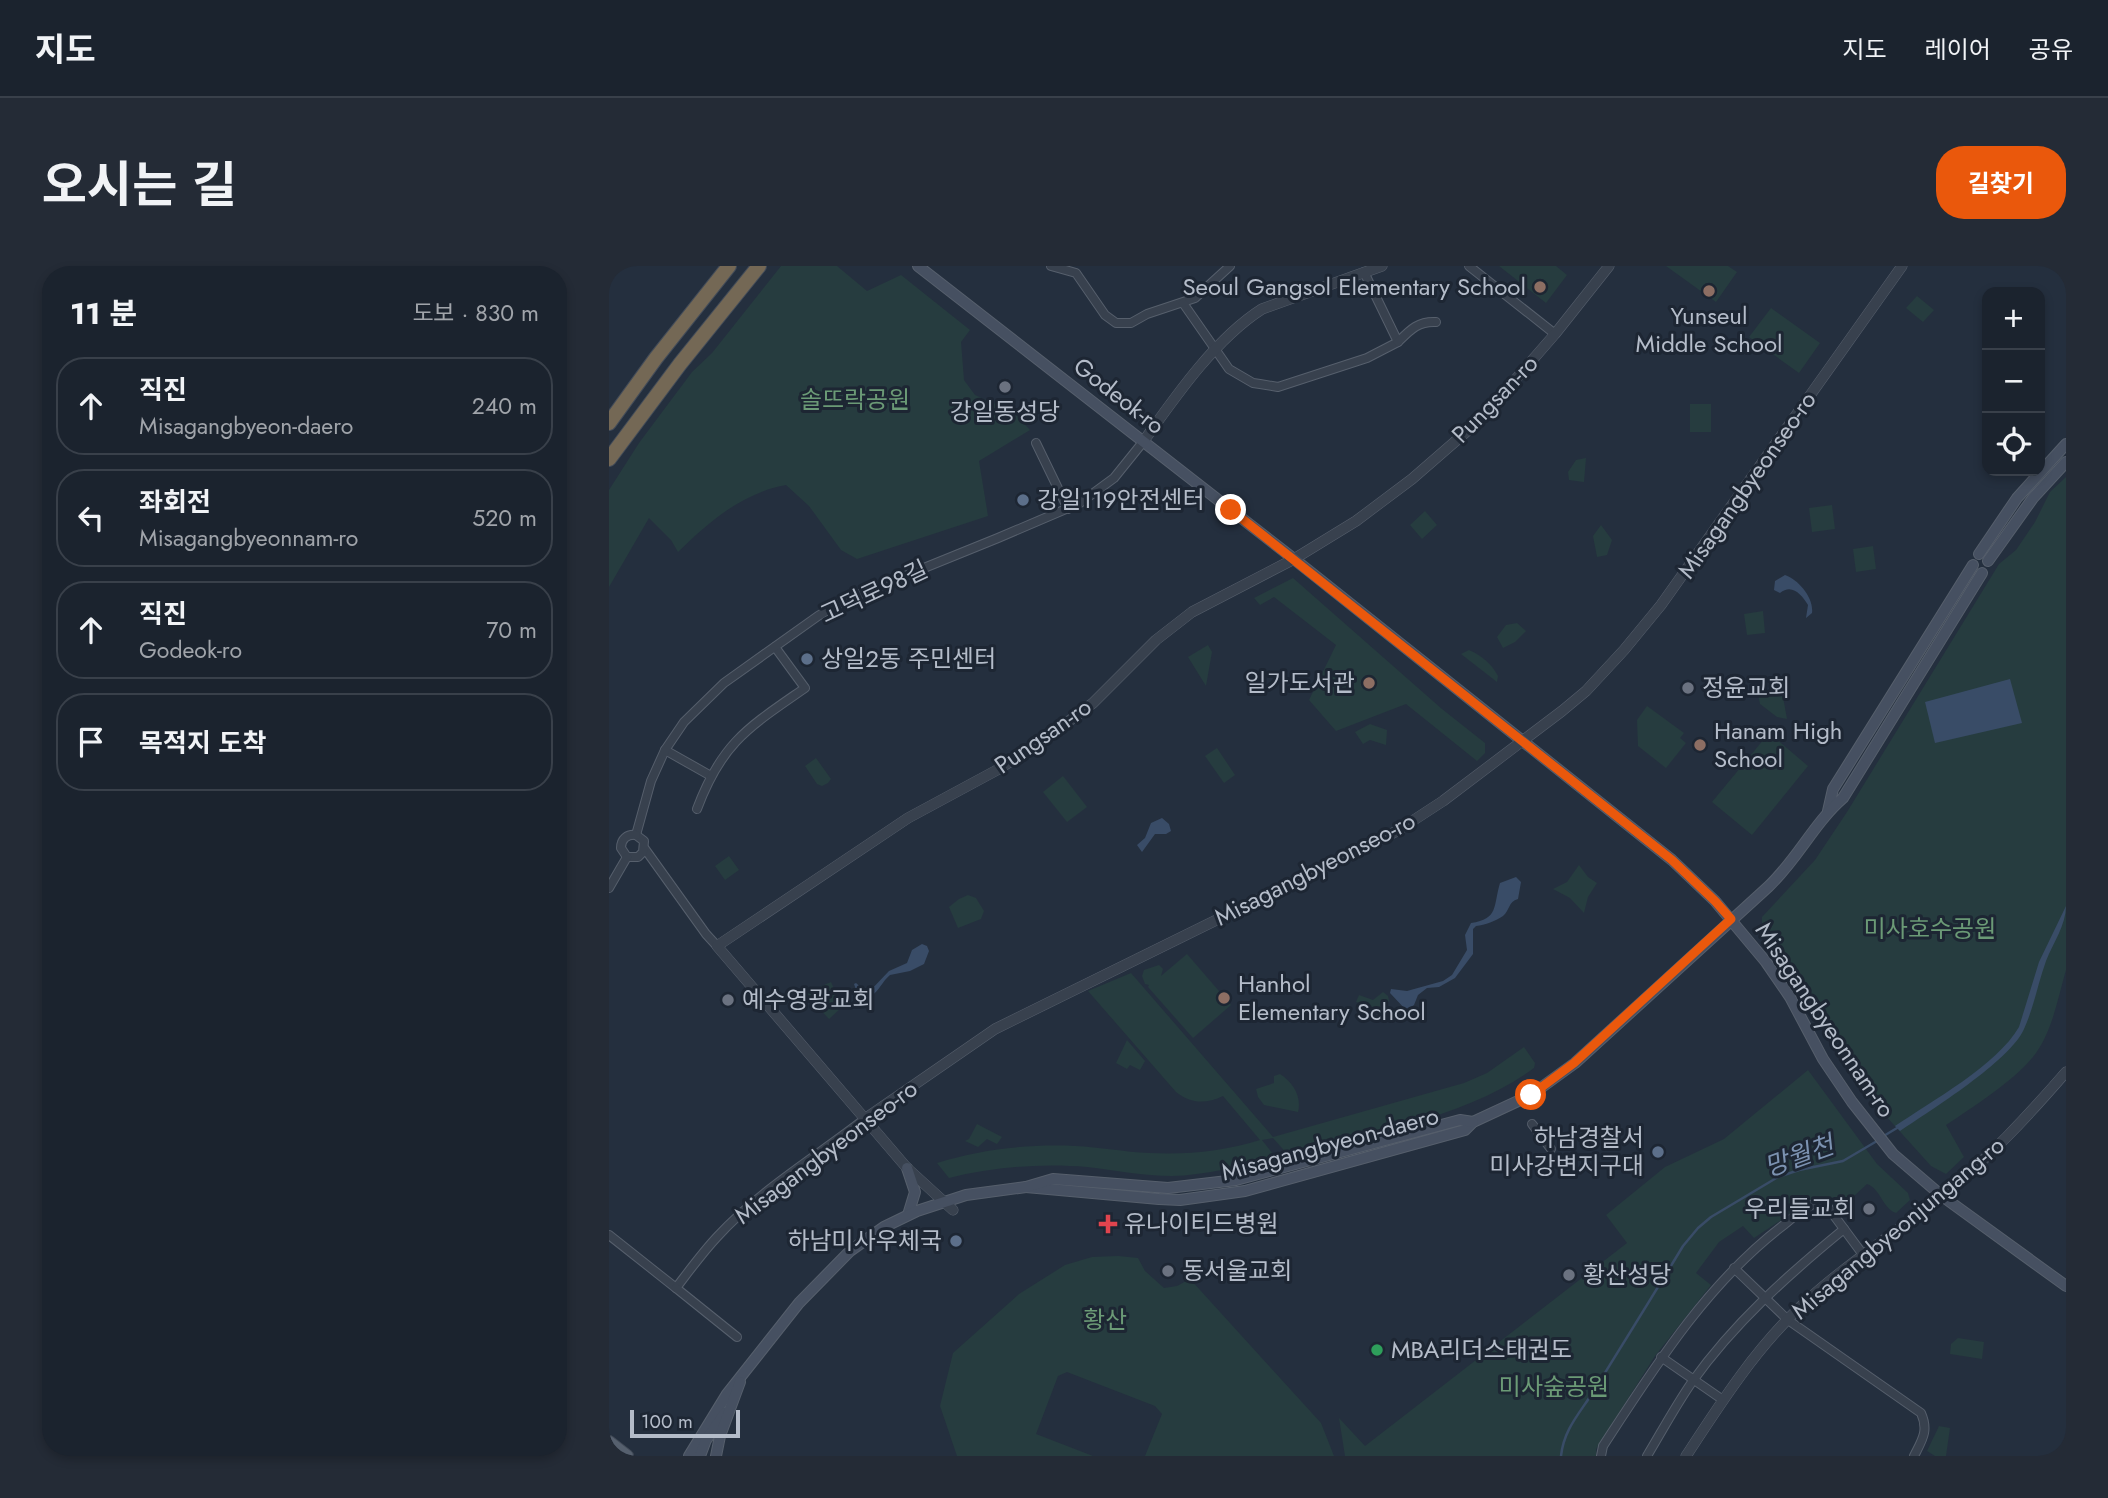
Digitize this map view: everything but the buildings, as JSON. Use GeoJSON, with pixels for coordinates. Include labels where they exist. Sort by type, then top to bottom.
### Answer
{"type":"FeatureCollection","features":[{"type":"Feature","properties":{"kind":"highway"},"geometry":{"type":"LineString","coordinates":[[609,423],[656,358],[729,266]]}},
{"type":"Feature","properties":{"kind":"highway"},"geometry":{"type":"LineString","coordinates":[[609,459],[680,364],[759,266]]}},
{"type":"Feature","properties":{"kind":"main road","name":"Godeok-ro"},"geometry":{"type":"LineString","coordinates":[[918,266],[1294,559]]}},
{"type":"Feature","properties":{"kind":"main road"},"geometry":{"type":"LineString","coordinates":[[2066,444],[2017,498],[1984,558],[2066,462]]}},
{"type":"Feature","properties":{"kind":"main road","name":"Misagangbyeonnam-ro"},"geometry":{"type":"LineString","coordinates":[[1294,559],[1672,860],[1715,901],[1776,975],[1819,1054],[1893,1154],[1942,1196],[2066,1286]]}},
{"type":"Feature","properties":{"kind":"main road","name":"Misagangbyeon-daero"},"geometry":{"type":"LineString","coordinates":[[689,1456],[743,1373],[799,1303],[849,1251],[884,1227],[908,1215],[949,1206],[966,1195],[1026,1187],[1053,1179],[1157,1187],[1208,1185],[1261,1175],[1460,1120],[1473,1122],[1531,1095],[1558,1076],[1778,878],[1828,811],[1843,798],[1977,569]]}},
{"type":"Feature","properties":{"kind":"main road"},"geometry":{"type":"LineString","coordinates":[[907,1168],[915,1192],[908,1215]]}},
{"type":"Feature","properties":{"kind":"main road"},"geometry":{"type":"LineString","coordinates":[[716,1456],[720,1436],[743,1373]]}},
{"type":"Feature","properties":{"kind":"main road"},"geometry":{"type":"LineString","coordinates":[[699,1456],[706,1440],[735,1398]]}},
{"type":"Feature","properties":{"kind":"main road"},"geometry":{"type":"LineString","coordinates":[[609,1441],[627,1456]]}},
{"type":"Feature","properties":{"kind":"street"},"geometry":{"type":"LineString","coordinates":[[1051,266],[1076,273],[1105,315],[1116,323],[1131,323],[1147,314],[1195,298],[1230,266]]}},
{"type":"Feature","properties":{"kind":"street"},"geometry":{"type":"LineString","coordinates":[[1143,442],[1216,349],[1245,320],[1262,309],[1382,266]]}},
{"type":"Feature","properties":{"kind":"street"},"geometry":{"type":"LineString","coordinates":[[1469,266],[1555,334]]}},
{"type":"Feature","properties":{"kind":"street","name":"Pungsan-ro"},"geometry":{"type":"LineString","coordinates":[[717,946],[908,818],[997,770],[1049,737],[1093,703],[1156,640],[1192,612],[1294,559],[1356,521],[1412,479],[1473,426],[1555,334],[1609,266]]}},
{"type":"Feature","properties":{"kind":"street","name":"Misagangbyeonseo-ro"},"geometry":{"type":"LineString","coordinates":[[676,1288],[717,1237],[750,1205],[801,1164],[995,1029],[1397,831],[1443,801],[1586,691],[1629,645],[1661,605],[1902,266]]}},
{"type":"Feature","properties":{"kind":"street"},"geometry":{"type":"LineString","coordinates":[[1364,272],[1398,342]]}},
{"type":"Feature","properties":{"kind":"street"},"geometry":{"type":"LineString","coordinates":[[1183,303],[1229,369],[1253,383],[1278,387],[1367,359],[1398,342],[1412,328],[1425,321],[1436,322]]}},
{"type":"Feature","properties":{"kind":"street","name":"고덕로98길"},"geometry":{"type":"LineString","coordinates":[[636,835],[651,781],[665,750],[684,722],[709,696],[845,600],[1068,509],[1087,498],[1124,468],[1143,442]]}},
{"type":"Feature","properties":{"kind":"street"},"geometry":{"type":"LineString","coordinates":[[1036,443],[1068,509]]}},
{"type":"Feature","properties":{"kind":"street"},"geometry":{"type":"LineString","coordinates":[[697,809],[719,760],[741,734],[805,688],[775,647]]}},
{"type":"Feature","properties":{"kind":"street"},"geometry":{"type":"LineString","coordinates":[[665,750],[711,776]]}},
{"type":"Feature","properties":{"kind":"street"},"geometry":{"type":"LineString","coordinates":[[627,857],[621,848],[622,841],[628,836],[636,835],[644,841],[645,849],[706,934],[907,1168],[949,1206]]}},
{"type":"Feature","properties":{"kind":"street"},"geometry":{"type":"LineString","coordinates":[[627,857],[638,857],[645,849]]}},
{"type":"Feature","properties":{"kind":"street"},"geometry":{"type":"LineString","coordinates":[[609,888],[627,857]]}},
{"type":"Feature","properties":{"kind":"street","name":"Misagangbyeonjungang-ro"},"geometry":{"type":"LineString","coordinates":[[1686,1456],[1723,1400],[1788,1320],[1824,1286],[1942,1196],[2010,1135],[2066,1072]]}},
{"type":"Feature","properties":{"kind":"street"},"geometry":{"type":"LineString","coordinates":[[1532,1124],[1551,1149]]}},
{"type":"Feature","properties":{"kind":"street"},"geometry":{"type":"LineString","coordinates":[[1601,1456],[1603,1446],[1661,1357],[1734,1268],[1759,1244],[1814,1203],[1821,1202],[1827,1206],[1864,1256]]}},
{"type":"Feature","properties":{"kind":"street"},"geometry":{"type":"LineString","coordinates":[[1647,1456],[1694,1380],[1765,1298],[1788,1275],[1845,1229]]}},
{"type":"Feature","properties":{"kind":"street"},"geometry":{"type":"LineString","coordinates":[[609,1235],[737,1337]]}},
{"type":"Feature","properties":{"kind":"street"},"geometry":{"type":"LineString","coordinates":[[1734,1268],[1788,1320],[1921,1413],[1926,1434],[1914,1456]]}},
{"type":"Feature","properties":{"kind":"street"},"geometry":{"type":"LineString","coordinates":[[1661,1357],[1723,1400]]}},
{"type":"Feature","properties":{"kind":"green space","name":"솔뜨락공원"},"geometry":{"type":"Polygon","coordinates":[[[781,266],[837,266],[867,291],[901,275],[970,330],[961,342],[964,380],[975,395],[1012,411],[1030,430],[979,461],[988,516],[857,559],[841,550],[809,506],[786,485],[755,494],[727,510],[678,552],[671,540],[649,518],[609,587],[609,490],[639,443],[692,372],[712,353],[781,266]]]}},
{"type":"Feature","properties":{"kind":"green space","name":"Seoul Gangsol Elementary School"},"geometry":{"type":"Polygon","coordinates":[[[1499,266],[1556,266],[1567,275],[1546,303],[1499,266]]]}},
{"type":"Feature","properties":{"kind":"green space"},"geometry":{"type":"Polygon","coordinates":[[[1666,266],[1728,266],[1737,272],[1716,302],[1666,266]]]}},
{"type":"Feature","properties":{"kind":"green space"},"geometry":{"type":"Polygon","coordinates":[[[1917,296],[1934,310],[1923,322],[1906,308],[1917,296]]]}},
{"type":"Feature","properties":{"kind":"green space"},"geometry":{"type":"Polygon","coordinates":[[[1771,308],[1820,343],[1799,373],[1749,337],[1771,308]]]}},
{"type":"Feature","properties":{"kind":"green space"},"geometry":{"type":"Polygon","coordinates":[[[1690,404],[1711,404],[1711,432],[1690,432],[1690,404]]]}},
{"type":"Feature","properties":{"kind":"green space"},"geometry":{"type":"Polygon","coordinates":[[[1586,458],[1584,482],[1569,480],[1568,472],[1576,460],[1586,458]]]}},
{"type":"Feature","properties":{"kind":"green space","name":"미사호수공원"},"geometry":{"type":"Polygon","coordinates":[[[2066,477],[2066,970],[2051,1023],[2036,1053],[2007,1082],[1946,1125],[1964,1157],[1946,1174],[1931,1166],[1885,1115],[1853,1068],[1801,977],[1762,927],[1762,917],[1815,860],[1999,564],[2016,550],[2035,522],[2050,492],[2066,477]]]}},
{"type":"Feature","properties":{"kind":"green space"},"geometry":{"type":"Polygon","coordinates":[[[1832,505],[1835,529],[1812,532],[1809,508],[1832,505]]]}},
{"type":"Feature","properties":{"kind":"green space"},"geometry":{"type":"Polygon","coordinates":[[[1425,511],[1437,525],[1422,539],[1410,525],[1425,511]]]}},
{"type":"Feature","properties":{"kind":"green space"},"geometry":{"type":"Polygon","coordinates":[[[1601,525],[1612,540],[1607,555],[1597,557],[1593,536],[1601,525]]]}},
{"type":"Feature","properties":{"kind":"green space"},"geometry":{"type":"Polygon","coordinates":[[[1873,546],[1876,569],[1856,572],[1853,549],[1873,546]]]}},
{"type":"Feature","properties":{"kind":"green space"},"geometry":{"type":"Polygon","coordinates":[[[1293,578],[1442,709],[1485,743],[1485,753],[1477,761],[1406,704],[1336,731],[1309,700],[1336,645],[1274,597],[1260,605],[1254,598],[1293,578]]]}},
{"type":"Feature","properties":{"kind":"green space"},"geometry":{"type":"Polygon","coordinates":[[[1763,611],[1765,633],[1747,635],[1744,614],[1763,611]]]}},
{"type":"Feature","properties":{"kind":"green space"},"geometry":{"type":"Polygon","coordinates":[[[1517,623],[1526,631],[1515,642],[1503,648],[1497,637],[1506,625],[1517,623]]]}},
{"type":"Feature","properties":{"kind":"green space"},"geometry":{"type":"Polygon","coordinates":[[[1208,645],[1212,652],[1206,686],[1188,657],[1208,645]]]}},
{"type":"Feature","properties":{"kind":"green space"},"geometry":{"type":"Polygon","coordinates":[[[1469,650],[1489,664],[1498,676],[1497,682],[1461,654],[1469,650]]]}},
{"type":"Feature","properties":{"kind":"green space"},"geometry":{"type":"Polygon","coordinates":[[[1782,691],[1787,719],[1777,717],[1760,704],[1758,695],[1782,691]]]}},
{"type":"Feature","properties":{"kind":"green space"},"geometry":{"type":"Polygon","coordinates":[[[1647,706],[1684,733],[1680,738],[1686,743],[1666,768],[1638,746],[1637,720],[1647,706]]]}},
{"type":"Feature","properties":{"kind":"green space"},"geometry":{"type":"Polygon","coordinates":[[[1370,724],[1387,730],[1386,745],[1370,740],[1363,744],[1355,732],[1370,724]]]}},
{"type":"Feature","properties":{"kind":"green space"},"geometry":{"type":"Polygon","coordinates":[[[1769,733],[1808,766],[1752,835],[1712,802],[1769,733]]]}},
{"type":"Feature","properties":{"kind":"green space"},"geometry":{"type":"Polygon","coordinates":[[[1217,748],[1235,775],[1224,783],[1205,756],[1217,748]]]}},
{"type":"Feature","properties":{"kind":"green space"},"geometry":{"type":"Polygon","coordinates":[[[816,758],[831,779],[822,786],[817,784],[805,766],[816,758]]]}},
{"type":"Feature","properties":{"kind":"green space"},"geometry":{"type":"Polygon","coordinates":[[[1063,776],[1087,807],[1067,822],[1043,792],[1063,776]]]}},
{"type":"Feature","properties":{"kind":"green space"},"geometry":{"type":"Polygon","coordinates":[[[729,856],[739,870],[725,880],[715,866],[729,856]]]}},
{"type":"Feature","properties":{"kind":"green space"},"geometry":{"type":"Polygon","coordinates":[[[1579,865],[1588,877],[1597,883],[1588,897],[1584,913],[1570,898],[1553,889],[1567,882],[1579,865]]]}},
{"type":"Feature","properties":{"kind":"green space"},"geometry":{"type":"Polygon","coordinates":[[[968,895],[976,898],[984,911],[981,919],[958,928],[949,907],[968,895]]]}},
{"type":"Feature","properties":{"kind":"green space"},"geometry":{"type":"Polygon","coordinates":[[[1187,954],[1231,1005],[1193,1038],[1149,985],[1145,984],[1142,976],[1144,970],[1159,965],[1163,969],[1161,976],[1187,954]]]}},
{"type":"Feature","properties":{"kind":"green space"},"geometry":{"type":"Polygon","coordinates":[[[1131,973],[1273,1137],[1464,1083],[1487,1073],[1524,1047],[1535,1063],[1534,1068],[1480,1099],[1384,1132],[1289,1156],[1273,1138],[1262,1140],[1277,1159],[1225,1169],[1172,1176],[1087,1167],[1035,1166],[983,1171],[949,1178],[937,1163],[1005,1148],[1075,1146],[1177,1153],[1220,1149],[1260,1140],[1223,1096],[1199,1101],[1187,1099],[1176,1092],[1088,991],[1131,973]]]}},
{"type":"Feature","properties":{"kind":"green space"},"geometry":{"type":"Polygon","coordinates":[[[831,982],[842,1007],[829,1019],[805,993],[831,982]]]}},
{"type":"Feature","properties":{"kind":"green space"},"geometry":{"type":"Polygon","coordinates":[[[1383,992],[1389,1001],[1380,1012],[1356,1002],[1359,995],[1373,1000],[1383,992]]]}},
{"type":"Feature","properties":{"kind":"green space"},"geometry":{"type":"Polygon","coordinates":[[[1127,1040],[1145,1061],[1140,1070],[1130,1065],[1127,1069],[1116,1063],[1127,1040]]]}},
{"type":"Feature","properties":{"kind":"green space","name":"미사숲공원"},"geometry":{"type":"Polygon","coordinates":[[[1808,1070],[1877,1164],[1908,1193],[1910,1200],[1896,1213],[1891,1211],[1872,1186],[1867,1184],[1840,1209],[1828,1200],[1814,1198],[1754,1238],[1743,1226],[1719,1242],[1696,1273],[1711,1285],[1655,1356],[1596,1449],[1597,1456],[1345,1456],[1339,1418],[1365,1446],[1627,1243],[1606,1215],[1665,1167],[1724,1139],[1808,1070]]]}},
{"type":"Feature","properties":{"kind":"green space"},"geometry":{"type":"Polygon","coordinates":[[[1280,1074],[1295,1090],[1299,1101],[1298,1112],[1264,1105],[1258,1097],[1256,1089],[1274,1083],[1274,1076],[1280,1074]]]}},
{"type":"Feature","properties":{"kind":"green space"},"geometry":{"type":"Polygon","coordinates":[[[977,1124],[1002,1137],[997,1144],[987,1139],[978,1147],[965,1141],[969,1139],[977,1124]]]}},
{"type":"Feature","properties":{"kind":"green space","name":"황산"},"geometry":{"type":"Polygon","coordinates":[[[1092,1257],[1138,1258],[1145,1271],[1164,1288],[1177,1286],[1190,1279],[1321,1423],[1334,1456],[1145,1456],[1162,1414],[1155,1406],[1067,1372],[1058,1376],[1036,1434],[1093,1456],[957,1456],[940,1406],[953,1353],[1019,1294],[1065,1265],[1092,1257]]]}},
{"type":"Feature","properties":{"kind":"green space"},"geometry":{"type":"Polygon","coordinates":[[[1958,1338],[1984,1342],[1982,1359],[1950,1354],[1951,1344],[1958,1338]]]}},
{"type":"Feature","properties":{"kind":"green space"},"geometry":{"type":"Polygon","coordinates":[[[1939,1426],[1950,1428],[1946,1456],[1935,1456],[1927,1451],[1939,1426]]]}},
{"type":"Feature","properties":{"kind":"water"},"geometry":{"type":"Polygon","coordinates":[[[1785,575],[1800,585],[1811,601],[1812,613],[1806,618],[1808,605],[1800,594],[1789,589],[1780,593],[1774,590],[1775,581],[1785,575]]]}},
{"type":"Feature","properties":{"kind":"water"},"geometry":{"type":"Polygon","coordinates":[[[2010,679],[2022,723],[1935,743],[1925,702],[2010,679]]]}},
{"type":"Feature","properties":{"kind":"water"},"geometry":{"type":"Polygon","coordinates":[[[1162,818],[1169,824],[1171,831],[1155,834],[1142,852],[1137,845],[1145,838],[1151,823],[1162,818]]]}},
{"type":"Feature","properties":{"kind":"water"},"geometry":{"type":"Polygon","coordinates":[[[1516,877],[1521,882],[1518,899],[1512,902],[1503,916],[1473,929],[1473,954],[1455,978],[1439,987],[1427,988],[1418,995],[1414,1005],[1406,1010],[1390,993],[1391,989],[1407,991],[1443,981],[1452,975],[1467,950],[1465,935],[1471,923],[1491,915],[1500,883],[1516,877]]]}},
{"type":"Feature","properties":{"kind":"water"},"geometry":{"type":"Polygon","coordinates":[[[2066,906],[2059,934],[2046,961],[2024,1029],[2016,1042],[1987,1070],[1900,1131],[1895,1126],[1963,1081],[2009,1041],[2019,1027],[2039,962],[2066,906]]]}},
{"type":"Feature","properties":{"kind":"water"},"geometry":{"type":"Polygon","coordinates":[[[922,944],[927,946],[929,951],[924,964],[910,971],[890,975],[870,997],[859,998],[854,984],[869,992],[889,971],[907,963],[912,950],[922,944]]]}},
{"type":"Feature","properties":{"kind":"waterway","name":"망월천"},"geometry":{"type":"LineString","coordinates":[[1882,1137],[1897,1128]]}},
{"type":"Feature","properties":{"kind":"waterway","name":"망월천"},"geometry":{"type":"LineString","coordinates":[[1561,1456],[1574,1421],[1683,1246],[1698,1228],[1711,1217],[1778,1177],[1843,1161],[1877,1141]]}},
{"type":"Feature","properties":{"kind":"place","name":"Seoul Gangsol Elementary School"},"geometry":{"type":"Point","coordinates":[1540,287]}},
{"type":"Feature","properties":{"kind":"place","name":"Yunseul Middle School"},"geometry":{"type":"Point","coordinates":[1709,291]}},
{"type":"Feature","properties":{"kind":"place","name":"강일동성당"},"geometry":{"type":"Point","coordinates":[1005,387]}},
{"type":"Feature","properties":{"kind":"place","name":"강일119안전센터"},"geometry":{"type":"Point","coordinates":[1023,500]}},
{"type":"Feature","properties":{"kind":"place","name":"상일2동 주민센터"},"geometry":{"type":"Point","coordinates":[807,659]}},
{"type":"Feature","properties":{"kind":"place","name":"일가도서관"},"geometry":{"type":"Point","coordinates":[1369,683]}},
{"type":"Feature","properties":{"kind":"place","name":"정윤교회"},"geometry":{"type":"Point","coordinates":[1688,688]}},
{"type":"Feature","properties":{"kind":"place","name":"Hanam High School"},"geometry":{"type":"Point","coordinates":[1700,745]}},
{"type":"Feature","properties":{"kind":"place","name":"Hanhol Elementary School"},"geometry":{"type":"Point","coordinates":[1224,998]}},
{"type":"Feature","properties":{"kind":"place","name":"예수영광교회"},"geometry":{"type":"Point","coordinates":[728,1000]}},
{"type":"Feature","properties":{"kind":"place","name":"하남경찰서 미사강변지구대"},"geometry":{"type":"Point","coordinates":[1658,1152]}},
{"type":"Feature","properties":{"kind":"place","name":"우리들교회"},"geometry":{"type":"Point","coordinates":[1869,1209]}},
{"type":"Feature","properties":{"kind":"place","name":"유나이티드병원"},"geometry":{"type":"Point","coordinates":[1108,1224]}},
{"type":"Feature","properties":{"kind":"place","name":"하남미사우체국"},"geometry":{"type":"Point","coordinates":[956,1241]}},
{"type":"Feature","properties":{"kind":"place","name":"동서울교회"},"geometry":{"type":"Point","coordinates":[1168,1271]}},
{"type":"Feature","properties":{"kind":"place","name":"황산성당"},"geometry":{"type":"Point","coordinates":[1569,1275]}},
{"type":"Feature","properties":{"kind":"place","name":"MBA리더스태권도"},"geometry":{"type":"Point","coordinates":[1377,1350]}},
{"type":"Feature","properties":{"kind":"route"},"geometry":{"type":"LineString","coordinates":[[1231,510],[1672,860],[1731,919],[1574,1063],[1531,1095]]}}]}
